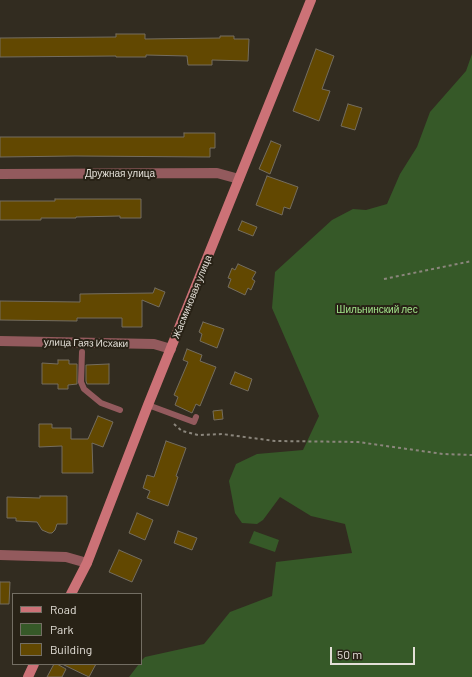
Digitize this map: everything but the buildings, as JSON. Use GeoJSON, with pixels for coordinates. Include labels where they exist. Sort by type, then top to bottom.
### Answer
{"type":"FeatureCollection","features":[{"type":"Feature","properties":{"kind":"street","name":"Жасминовая улица"},"geometry":{"type":"LineString","coordinates":[[72,593],[87,563],[148,405],[311,0]]}},
{"type":"Feature","properties":{"kind":"street","name":"Дружная улица"},"geometry":{"type":"LineString","coordinates":[[0,174],[216,174],[239,179]]}},
{"type":"Feature","properties":{"kind":"street","name":"улица Гаяз Исхаки"},"geometry":{"type":"LineString","coordinates":[[0,341],[154,344],[171,349]]}},
{"type":"Feature","properties":{"kind":"street"},"geometry":{"type":"LineString","coordinates":[[0,555],[66,557],[87,563]]}},
{"type":"Feature","properties":{"kind":"street"},"geometry":{"type":"LineString","coordinates":[[28,677],[34,665]]}},
{"type":"Feature","properties":{"kind":"lane"},"geometry":{"type":"LineString","coordinates":[[82,352],[81,382],[84,389],[101,403],[120,410]]}},
{"type":"Feature","properties":{"kind":"lane"},"geometry":{"type":"LineString","coordinates":[[148,405],[194,422],[196,417]]}},
{"type":"Feature","properties":{"kind":"path"},"geometry":{"type":"LineString","coordinates":[[384,279],[472,261]]}},
{"type":"Feature","properties":{"kind":"path"},"geometry":{"type":"LineString","coordinates":[[166,412],[173,423],[182,431],[198,435],[222,434],[275,441],[358,442],[443,454],[472,455]]}},
{"type":"Feature","properties":{"kind":"green space","name":"Шильнинский лес"},"geometry":{"type":"Polygon","coordinates":[[[472,54],[472,677],[129,677],[138,665],[142,665],[142,660],[145,657],[204,644],[230,612],[272,596],[276,562],[352,553],[345,524],[311,516],[280,497],[263,520],[257,524],[242,523],[235,513],[229,481],[236,464],[257,454],[303,450],[319,416],[272,308],[275,272],[332,220],[353,209],[366,210],[387,204],[400,174],[417,147],[430,112],[466,71],[472,54]]]}},
{"type":"Feature","properties":{"kind":"green space"},"geometry":{"type":"Polygon","coordinates":[[[254,531],[279,540],[275,552],[249,543],[254,531]]]}}]}
